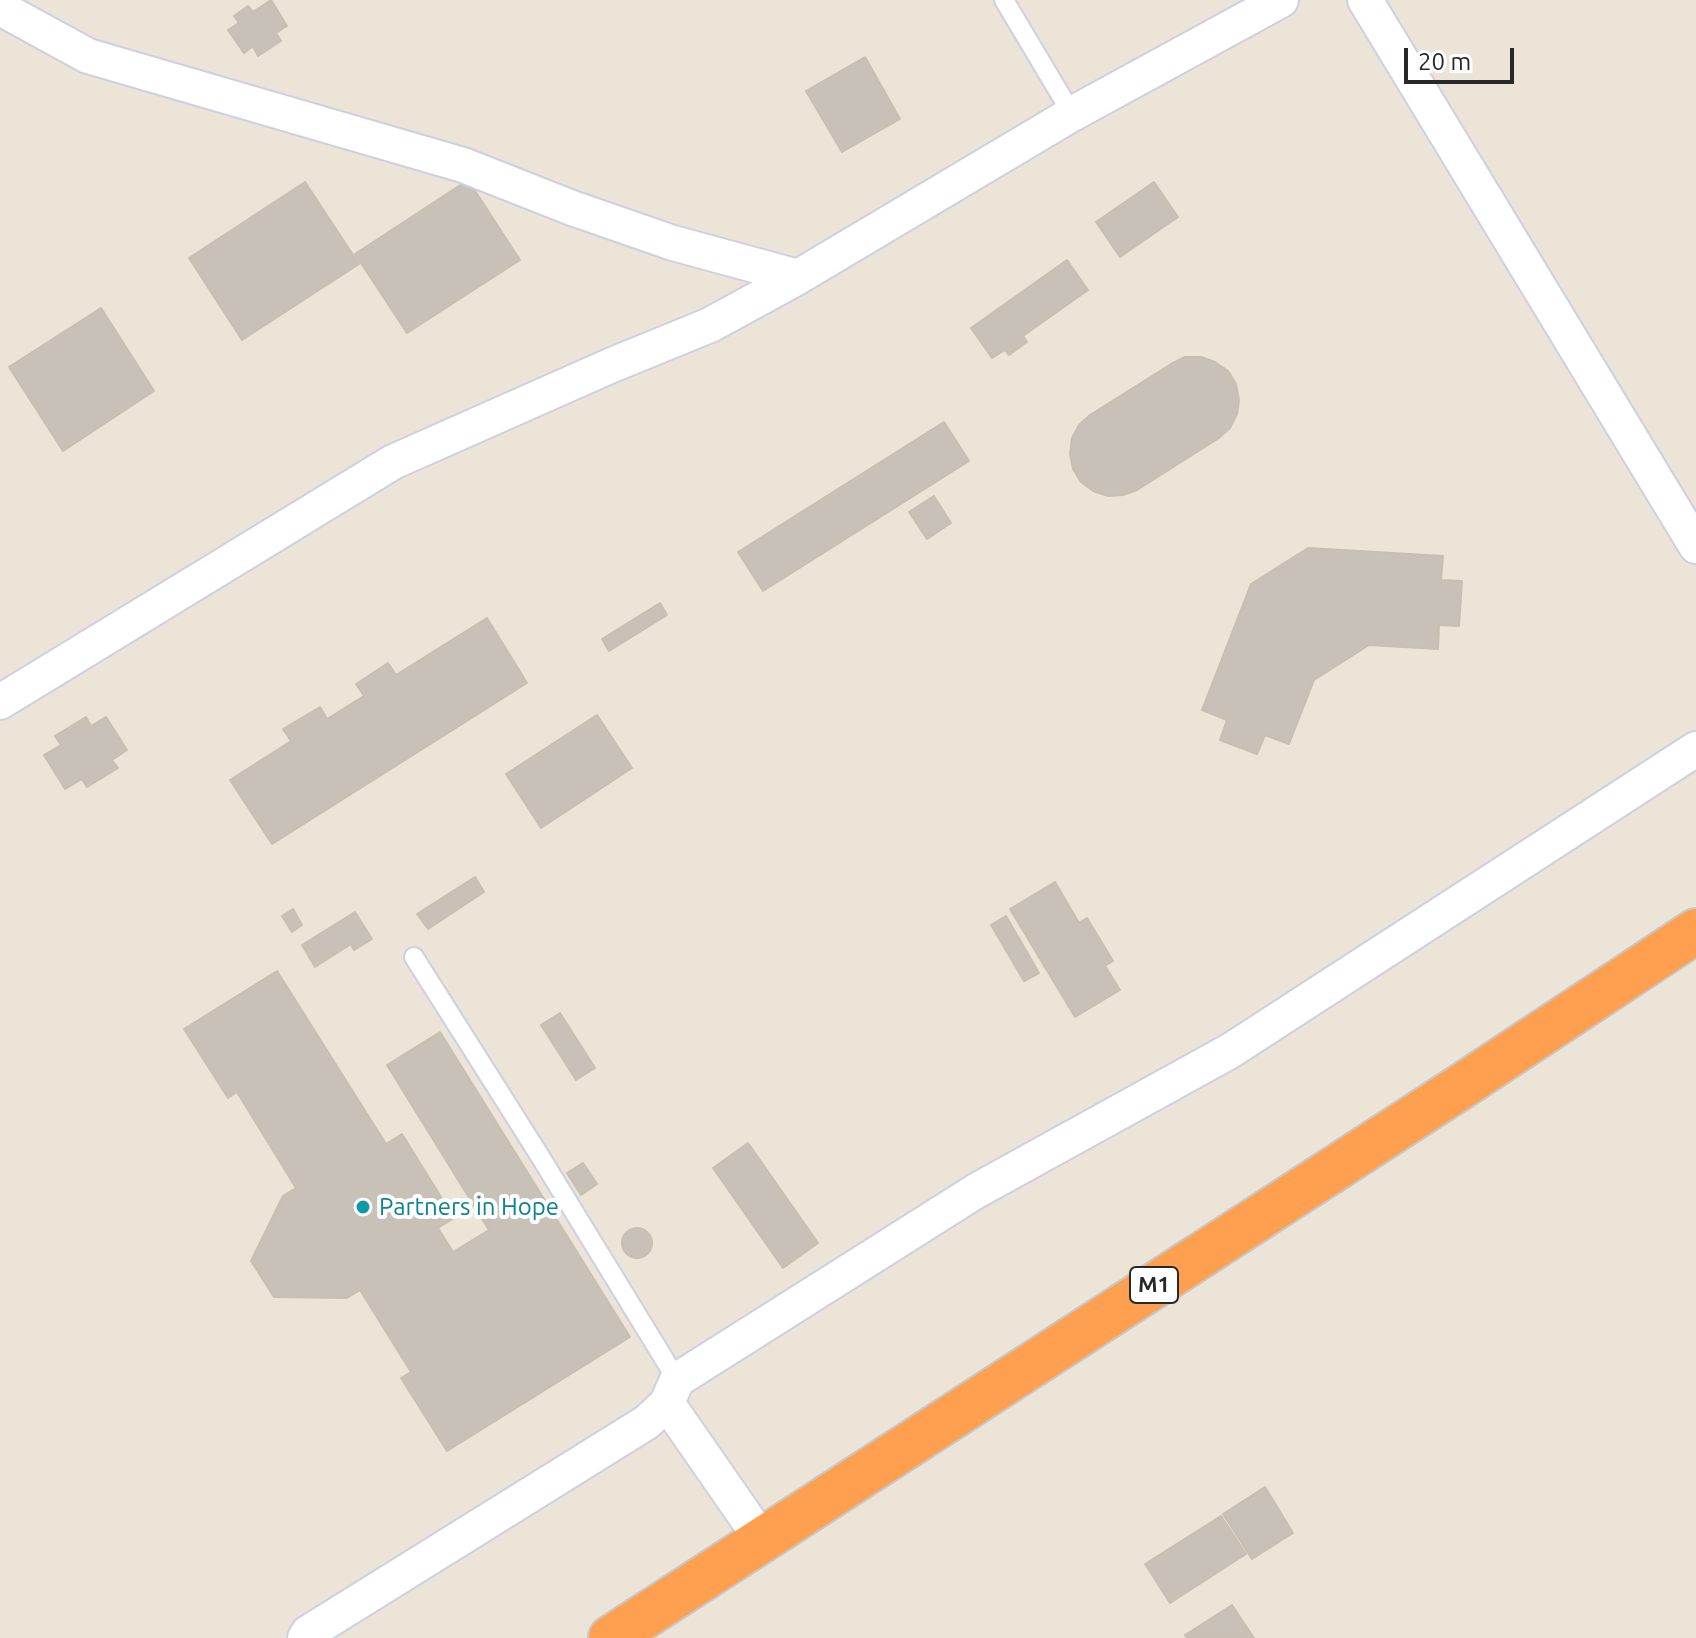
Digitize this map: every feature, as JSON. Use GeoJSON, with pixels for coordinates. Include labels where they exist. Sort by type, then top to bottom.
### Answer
{"type":"FeatureCollection","features":[{"type":"Feature","properties":{"kind":"highway","name":"M1"},"geometry":{"type":"LineString","coordinates":[[611,1638],[1696,931]]}},
{"type":"Feature","properties":{"kind":"street"},"geometry":{"type":"LineString","coordinates":[[0,702],[393,462],[710,325],[798,277],[1072,114],[1281,0]]}},
{"type":"Feature","properties":{"kind":"street"},"geometry":{"type":"LineString","coordinates":[[1365,0],[1696,546]]}},
{"type":"Feature","properties":{"kind":"street"},"geometry":{"type":"LineString","coordinates":[[0,8],[88,56],[463,165],[673,243],[798,277]]}},
{"type":"Feature","properties":{"kind":"street"},"geometry":{"type":"LineString","coordinates":[[304,1636],[647,1422],[672,1392],[976,1191],[1230,1051],[1696,749]]}},
{"type":"Feature","properties":{"kind":"street"},"geometry":{"type":"LineString","coordinates":[[672,1392],[762,1540]]}},
{"type":"Feature","properties":{"kind":"lane"},"geometry":{"type":"LineString","coordinates":[[1004,0],[1072,114]]}},
{"type":"Feature","properties":{"kind":"lane"},"geometry":{"type":"LineString","coordinates":[[414,957],[538,1153],[672,1392]]}},
{"type":"Feature","properties":{"kind":"building"},"geometry":{"type":"Polygon","coordinates":[[[271,0],[287,26],[276,33],[281,41],[258,56],[253,46],[244,53],[228,30],[239,23],[234,16],[248,6],[253,12],[271,0]]]}},
{"type":"Feature","properties":{"kind":"building"},"geometry":{"type":"Polygon","coordinates":[[[865,57],[900,119],[842,152],[806,91],[865,57]]]}},
{"type":"Feature","properties":{"kind":"building"},"geometry":{"type":"Polygon","coordinates":[[[468,180],[520,260],[407,333],[355,254],[468,180]]]}},
{"type":"Feature","properties":{"kind":"building"},"geometry":{"type":"Polygon","coordinates":[[[305,182],[359,264],[242,340],[189,258],[305,182]]]}},
{"type":"Feature","properties":{"kind":"building"},"geometry":{"type":"Polygon","coordinates":[[[1154,182],[1178,217],[1120,257],[1096,222],[1154,182]]]}},
{"type":"Feature","properties":{"kind":"building"},"geometry":{"type":"Polygon","coordinates":[[[1067,260],[1088,290],[1023,336],[1027,342],[1009,355],[1005,350],[992,358],[971,328],[1067,260]]]}},
{"type":"Feature","properties":{"kind":"building"},"geometry":{"type":"Polygon","coordinates":[[[101,308],[154,391],[63,451],[9,367],[101,308]]]}},
{"type":"Feature","properties":{"kind":"building"},"geometry":{"type":"Polygon","coordinates":[[[1185,357],[1201,357],[1228,371],[1236,384],[1239,400],[1230,428],[1137,490],[1108,496],[1093,491],[1081,482],[1073,469],[1070,454],[1072,438],[1079,425],[1090,415],[1185,357]]]}},
{"type":"Feature","properties":{"kind":"building"},"geometry":{"type":"Polygon","coordinates":[[[944,422],[969,461],[763,591],[738,552],[944,422]]]}},
{"type":"Feature","properties":{"kind":"building"},"geometry":{"type":"Polygon","coordinates":[[[934,496],[951,523],[927,539],[909,512],[934,496]]]}},
{"type":"Feature","properties":{"kind":"building"},"geometry":{"type":"Polygon","coordinates":[[[1308,548],[1443,556],[1441,580],[1462,581],[1459,626],[1439,625],[1438,649],[1369,645],[1314,680],[1289,744],[1265,735],[1257,754],[1220,740],[1227,720],[1202,710],[1251,584],[1308,548]]]}},
{"type":"Feature","properties":{"kind":"building"},"geometry":{"type":"Polygon","coordinates":[[[660,603],[667,615],[609,651],[602,639],[660,603]]]}},
{"type":"Feature","properties":{"kind":"building"},"geometry":{"type":"Polygon","coordinates":[[[487,618],[527,683],[272,844],[230,780],[291,741],[283,729],[320,707],[327,719],[364,696],[356,684],[388,663],[396,675],[487,618]]]}},
{"type":"Feature","properties":{"kind":"building"},"geometry":{"type":"Polygon","coordinates":[[[597,715],[632,768],[541,828],[506,774],[597,715]]]}},
{"type":"Feature","properties":{"kind":"building"},"geometry":{"type":"Polygon","coordinates":[[[86,717],[91,726],[106,717],[127,750],[112,760],[118,768],[87,787],[82,779],[65,789],[44,755],[61,745],[55,736],[86,717]]]}},
{"type":"Feature","properties":{"kind":"building"},"geometry":{"type":"Polygon","coordinates":[[[475,877],[484,892],[428,929],[417,914],[475,877]]]}},
{"type":"Feature","properties":{"kind":"building"},"geometry":{"type":"Polygon","coordinates":[[[1055,882],[1079,923],[1087,918],[1113,961],[1105,966],[1120,990],[1075,1017],[1010,909],[1055,882]]]}},
{"type":"Feature","properties":{"kind":"building"},"geometry":{"type":"Polygon","coordinates":[[[293,909],[302,925],[292,932],[282,916],[293,909]]]}},
{"type":"Feature","properties":{"kind":"building"},"geometry":{"type":"Polygon","coordinates":[[[355,912],[372,939],[354,950],[351,944],[315,967],[302,945],[355,912]]]}},
{"type":"Feature","properties":{"kind":"building"},"geometry":{"type":"Polygon","coordinates":[[[1006,916],[1039,973],[1024,981],[991,925],[1006,916]]]}},
{"type":"Feature","properties":{"kind":"building","name":"Partners in Hope"},"geometry":{"type":"Polygon","coordinates":[[[277,971],[386,1144],[402,1134],[454,1218],[438,1228],[453,1252],[489,1230],[387,1065],[440,1032],[630,1337],[447,1451],[401,1378],[411,1372],[360,1290],[347,1298],[274,1297],[251,1261],[283,1196],[296,1188],[237,1092],[228,1098],[184,1029],[277,971]]]}},
{"type":"Feature","properties":{"kind":"building"},"geometry":{"type":"Polygon","coordinates":[[[560,1013],[595,1068],[576,1080],[541,1025],[560,1013]]]}},
{"type":"Feature","properties":{"kind":"building"},"geometry":{"type":"Polygon","coordinates":[[[748,1143],[818,1243],[783,1268],[713,1168],[748,1143]]]}},
{"type":"Feature","properties":{"kind":"building"},"geometry":{"type":"Polygon","coordinates":[[[583,1163],[597,1184],[581,1195],[567,1173],[583,1163]]]}},
{"type":"Feature","properties":{"kind":"building"},"geometry":{"type":"Polygon","coordinates":[[[637,1228],[648,1232],[652,1243],[648,1254],[637,1258],[626,1254],[622,1243],[626,1232],[637,1228]]]}},
{"type":"Feature","properties":{"kind":"building"},"geometry":{"type":"Polygon","coordinates":[[[1265,1487],[1293,1533],[1252,1559],[1223,1514],[1265,1487]]]}},
{"type":"Feature","properties":{"kind":"building"},"geometry":{"type":"Polygon","coordinates":[[[1221,1516],[1246,1554],[1170,1603],[1145,1564],[1221,1516]]]}},
{"type":"Feature","properties":{"kind":"building"},"geometry":{"type":"Polygon","coordinates":[[[1232,1605],[1254,1638],[1187,1638],[1185,1635],[1232,1605]]]}},
{"type":"Feature","properties":{"kind":"place","name":"Partners in Hope"},"geometry":{"type":"Point","coordinates":[363,1207]}}]}
